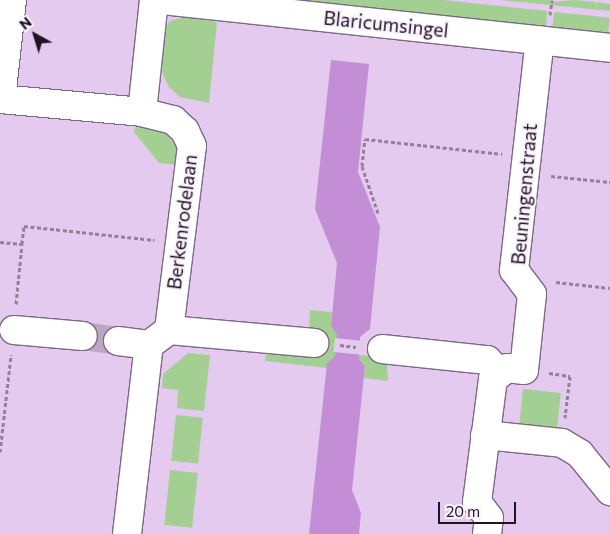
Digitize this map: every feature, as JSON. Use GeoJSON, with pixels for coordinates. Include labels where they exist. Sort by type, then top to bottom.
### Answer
{"type":"FeatureCollection","features":[{"type":"Feature","properties":{"kind":"street"},"geometry":{"type":"LineString","coordinates":[[1,99],[12,0]]}},
{"type":"Feature","properties":{"kind":"street"},"geometry":{"type":"LineString","coordinates":[[142,112],[154,0]]}},
{"type":"Feature","properties":{"kind":"street","name":"Blaricumsingel"},"geometry":{"type":"LineString","coordinates":[[162,0],[610,48]]}},
{"type":"Feature","properties":{"kind":"street","name":"Beuningenstraat"},"geometry":{"type":"LineString","coordinates":[[532,294],[514,270],[540,40]]}},
{"type":"Feature","properties":{"kind":"street","name":"Berkenrodelaan"},"geometry":{"type":"LineString","coordinates":[[1,99],[142,112],[173,120],[185,131],[192,146],[180,242],[159,337],[128,534]]}},
{"type":"Feature","properties":{"kind":"street"},"geometry":{"type":"LineString","coordinates":[[512,372],[532,294]]}},
{"type":"Feature","properties":{"kind":"street"},"geometry":{"type":"LineString","coordinates":[[13,342],[83,336]]}},
{"type":"Feature","properties":{"kind":"street"},"geometry":{"type":"LineString","coordinates":[[118,341],[159,337],[314,342]]}},
{"type":"Feature","properties":{"kind":"street"},"geometry":{"type":"LineString","coordinates":[[382,349],[487,360],[512,372]]}},
{"type":"Feature","properties":{"kind":"street"},"geometry":{"type":"LineString","coordinates":[[487,534],[489,518],[477,502],[493,379],[512,372]]}},
{"type":"Feature","properties":{"kind":"street"},"geometry":{"type":"LineString","coordinates":[[485,435],[562,443],[580,454],[610,491]]}},
{"type":"Feature","properties":{"kind":"path"},"geometry":{"type":"LineString","coordinates":[[378,213],[362,166],[365,139],[526,165],[610,182]]}},
{"type":"Feature","properties":{"kind":"path"},"geometry":{"type":"LineString","coordinates":[[0,452],[24,226],[180,242]]}},
{"type":"Feature","properties":{"kind":"path"},"geometry":{"type":"LineString","coordinates":[[0,242],[22,244]]}},
{"type":"Feature","properties":{"kind":"path"},"geometry":{"type":"LineString","coordinates":[[532,294],[549,282],[610,288]]}},
{"type":"Feature","properties":{"kind":"path"},"geometry":{"type":"LineString","coordinates":[[314,342],[382,349]]}},
{"type":"Feature","properties":{"kind":"path"},"geometry":{"type":"LineString","coordinates":[[512,372],[570,376],[562,443]]}},
{"type":"Feature","properties":{"kind":"green space"},"geometry":{"type":"Polygon","coordinates":[[[269,0],[443,0],[547,11],[546,29],[269,0]]]}},
{"type":"Feature","properties":{"kind":"green space"},"geometry":{"type":"Polygon","coordinates":[[[501,0],[550,0],[550,2],[575,0],[595,2],[595,9],[596,2],[610,4],[610,11],[501,0]]]}},
{"type":"Feature","properties":{"kind":"green space"},"geometry":{"type":"Polygon","coordinates":[[[554,12],[610,18],[608,36],[552,30],[554,12]]]}},
{"type":"Feature","properties":{"kind":"green space"},"geometry":{"type":"Polygon","coordinates":[[[184,17],[217,22],[209,103],[180,97],[169,87],[163,75],[161,60],[165,29],[170,21],[184,17]]]}},
{"type":"Feature","properties":{"kind":"green space"},"geometry":{"type":"Polygon","coordinates":[[[136,124],[159,129],[165,133],[175,144],[180,165],[159,163],[134,132],[136,124]]]}},
{"type":"Feature","properties":{"kind":"green space"},"geometry":{"type":"Polygon","coordinates":[[[310,310],[332,312],[331,326],[337,334],[337,338],[335,356],[327,363],[327,368],[265,361],[266,353],[292,356],[293,349],[309,329],[310,310]]]}},
{"type":"Feature","properties":{"kind":"green space"},"geometry":{"type":"Polygon","coordinates":[[[188,353],[210,355],[204,411],[177,408],[178,390],[162,388],[163,374],[188,353]]]}},
{"type":"Feature","properties":{"kind":"green space"},"geometry":{"type":"Polygon","coordinates":[[[359,355],[381,357],[387,362],[388,381],[364,378],[365,366],[359,359],[359,355]]]}},
{"type":"Feature","properties":{"kind":"green space"},"geometry":{"type":"Polygon","coordinates":[[[523,389],[561,393],[557,431],[519,427],[523,389]]]}},
{"type":"Feature","properties":{"kind":"green space"},"geometry":{"type":"Polygon","coordinates":[[[176,415],[203,418],[198,464],[171,461],[176,415]]]}},
{"type":"Feature","properties":{"kind":"green space"},"geometry":{"type":"Polygon","coordinates":[[[170,470],[198,473],[192,528],[164,525],[170,470]]]}},
{"type":"Feature","properties":{"kind":"shaded area"},"geometry":{"type":"Polygon","coordinates":[[[331,60],[369,64],[358,172],[380,227],[370,329],[360,337],[359,359],[365,366],[352,490],[361,513],[359,534],[309,534],[327,363],[335,356],[337,335],[331,326],[337,263],[315,209],[331,60]]]}},
{"type":"Feature","properties":{"kind":"pier"},"geometry":{"type":"Polygon","coordinates":[[[335,338],[363,341],[361,355],[334,352],[335,338]]]}},
{"type":"Feature","properties":{"kind":"tunnel"},"geometry":{"type":"LineString","coordinates":[[83,336],[118,341]]}}]}
